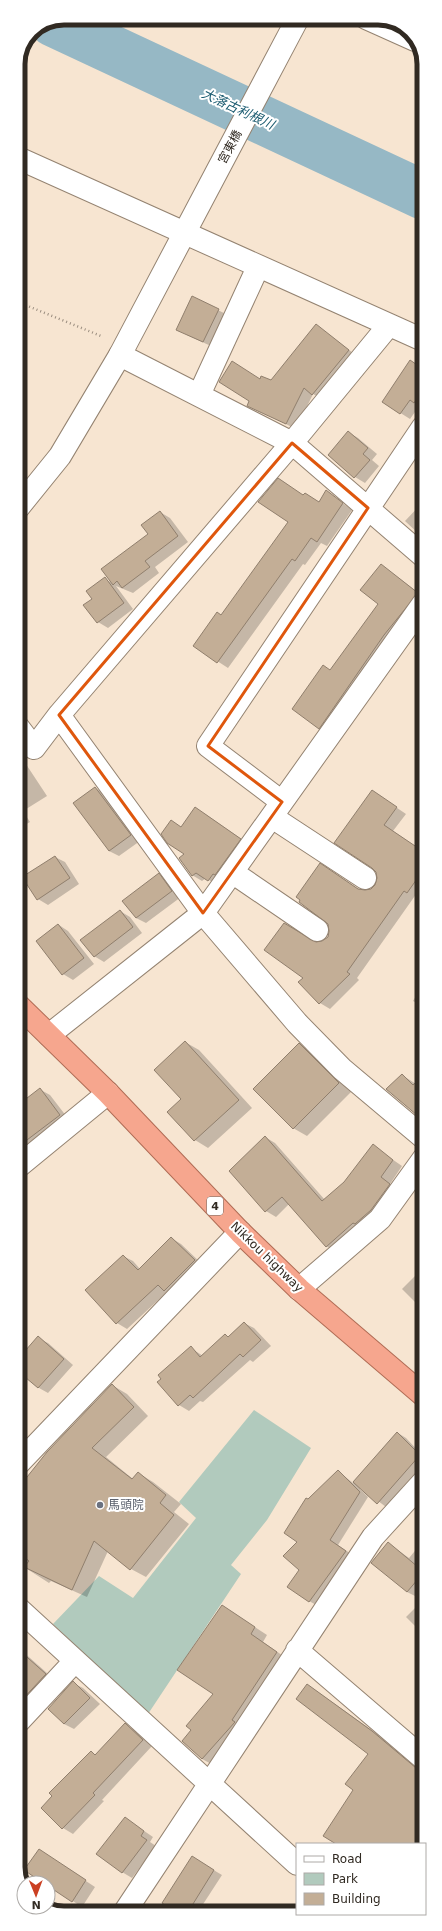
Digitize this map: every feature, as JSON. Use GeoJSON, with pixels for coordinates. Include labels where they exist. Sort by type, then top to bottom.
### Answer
{"type":"FeatureCollection","features":[{"type":"Feature","properties":{"kind":"highway","name":"Nikkou highway"},"geometry":{"type":"LineString","coordinates":[[25,1012],[108,1093],[240,1232],[299,1288],[417,1390]]}},
{"type":"Feature","properties":{"kind":"street","name":"宮東橋"},"geometry":{"type":"LineString","coordinates":[[25,499],[60,456],[122,350],[185,234],[294,25]]}},
{"type":"Feature","properties":{"kind":"street"},"geometry":{"type":"LineString","coordinates":[[383,26],[404,35]]}},
{"type":"Feature","properties":{"kind":"street"},"geometry":{"type":"LineString","coordinates":[[25,161],[417,337]]}},
{"type":"Feature","properties":{"kind":"street"},"geometry":{"type":"LineString","coordinates":[[199,395],[258,267]]}},
{"type":"Feature","properties":{"kind":"street"},"geometry":{"type":"LineString","coordinates":[[25,736],[34,748],[59,716],[292,443],[389,325]]}},
{"type":"Feature","properties":{"kind":"street"},"geometry":{"type":"LineString","coordinates":[[122,350],[199,395],[292,443],[417,551]]}},
{"type":"Feature","properties":{"kind":"street"},"geometry":{"type":"LineString","coordinates":[[365,878],[277,809],[208,746],[417,436]]}},
{"type":"Feature","properties":{"kind":"street"},"geometry":{"type":"LineString","coordinates":[[49,1035],[203,913],[417,612]]}},
{"type":"Feature","properties":{"kind":"street"},"geometry":{"type":"LineString","coordinates":[[59,716],[203,913],[296,1023],[342,1069],[417,1132]]}},
{"type":"Feature","properties":{"kind":"street"},"geometry":{"type":"LineString","coordinates":[[232,872],[316,930]]}},
{"type":"Feature","properties":{"kind":"street"},"geometry":{"type":"LineString","coordinates":[[25,1160],[108,1093]]}},
{"type":"Feature","properties":{"kind":"street"},"geometry":{"type":"LineString","coordinates":[[299,1288],[380,1219],[417,1168]]}},
{"type":"Feature","properties":{"kind":"street"},"geometry":{"type":"LineString","coordinates":[[25,1457],[240,1232]]}},
{"type":"Feature","properties":{"kind":"street"},"geometry":{"type":"LineString","coordinates":[[128,1906],[373,1537],[417,1489]]}},
{"type":"Feature","properties":{"kind":"street"},"geometry":{"type":"LineString","coordinates":[[25,1615],[209,1785],[296,1863]]}},
{"type":"Feature","properties":{"kind":"street"},"geometry":{"type":"LineString","coordinates":[[297,1650],[417,1753]]}},
{"type":"Feature","properties":{"kind":"street"},"geometry":{"type":"LineString","coordinates":[[25,1715],[75,1661]]}},
{"type":"Feature","properties":{"kind":"path"},"geometry":{"type":"LineString","coordinates":[[25,305],[122,350]]}},
{"type":"Feature","properties":{"kind":"highlighted area"},"geometry":{"type":"Polygon","coordinates":[[[292,443],[368,508],[208,746],[282,802],[203,913],[59,715],[292,443]]]}},
{"type":"Feature","properties":{"kind":"green space"},"geometry":{"type":"Polygon","coordinates":[[[254,1410],[311,1448],[267,1520],[231,1565],[241,1574],[148,1714],[53,1624],[99,1576],[133,1598],[196,1518],[179,1502],[254,1410]]]}},
{"type":"Feature","properties":{"kind":"building"},"geometry":{"type":"Polygon","coordinates":[[[192,296],[219,309],[203,342],[176,330],[192,296]]]}},
{"type":"Feature","properties":{"kind":"building"},"geometry":{"type":"Polygon","coordinates":[[[316,324],[349,350],[312,395],[304,388],[286,424],[247,406],[249,401],[219,382],[232,361],[260,379],[261,376],[271,380],[316,324]]]}},
{"type":"Feature","properties":{"kind":"building"},"geometry":{"type":"Polygon","coordinates":[[[410,360],[417,365],[417,398],[414,403],[410,400],[400,414],[382,402],[410,360]]]}},
{"type":"Feature","properties":{"kind":"building"},"geometry":{"type":"Polygon","coordinates":[[[348,431],[368,448],[363,454],[370,460],[354,478],[328,455],[348,431]]]}},
{"type":"Feature","properties":{"kind":"building"},"geometry":{"type":"Polygon","coordinates":[[[278,478],[303,495],[305,493],[319,502],[326,490],[343,503],[317,542],[311,538],[295,561],[292,559],[217,663],[193,646],[217,612],[221,615],[288,522],[258,502],[278,478]]]}},
{"type":"Feature","properties":{"kind":"building"},"geometry":{"type":"Polygon","coordinates":[[[160,511],[178,536],[145,561],[150,567],[122,588],[117,581],[113,585],[101,569],[148,534],[141,525],[160,511]]]}},
{"type":"Feature","properties":{"kind":"building"},"geometry":{"type":"Polygon","coordinates":[[[381,564],[417,592],[417,594],[384,635],[319,729],[292,709],[323,665],[330,670],[378,604],[360,590],[381,564]]]}},
{"type":"Feature","properties":{"kind":"building"},"geometry":{"type":"Polygon","coordinates":[[[105,577],[124,603],[97,623],[83,605],[92,599],[86,591],[105,577]]]}},
{"type":"Feature","properties":{"kind":"building"},"geometry":{"type":"Polygon","coordinates":[[[95,787],[131,835],[109,851],[73,803],[95,787]]]}},
{"type":"Feature","properties":{"kind":"building"},"geometry":{"type":"Polygon","coordinates":[[[372,790],[397,807],[384,825],[417,847],[417,879],[407,893],[404,891],[347,972],[350,974],[319,1004],[298,982],[303,978],[264,950],[284,923],[316,942],[322,941],[328,937],[328,924],[299,902],[300,900],[296,897],[320,863],[358,889],[371,889],[375,885],[377,878],[376,872],[334,843],[372,790]]]}},
{"type":"Feature","properties":{"kind":"building"},"geometry":{"type":"Polygon","coordinates":[[[195,807],[241,839],[215,875],[213,874],[208,881],[196,873],[192,876],[179,858],[184,854],[167,843],[161,834],[171,820],[181,827],[195,807]]]}},
{"type":"Feature","properties":{"kind":"building"},"geometry":{"type":"Polygon","coordinates":[[[55,856],[70,878],[37,900],[25,882],[25,875],[55,856]]]}},
{"type":"Feature","properties":{"kind":"building"},"geometry":{"type":"Polygon","coordinates":[[[159,873],[172,891],[136,918],[122,901],[159,873]]]}},
{"type":"Feature","properties":{"kind":"building"},"geometry":{"type":"Polygon","coordinates":[[[120,910],[133,927],[94,957],[80,940],[120,910]]]}},
{"type":"Feature","properties":{"kind":"building"},"geometry":{"type":"Polygon","coordinates":[[[58,924],[84,958],[62,975],[36,941],[58,924]]]}},
{"type":"Feature","properties":{"kind":"building"},"geometry":{"type":"Polygon","coordinates":[[[185,1041],[239,1100],[194,1141],[167,1112],[181,1099],[154,1070],[185,1041]]]}},
{"type":"Feature","properties":{"kind":"building"},"geometry":{"type":"Polygon","coordinates":[[[299,1043],[339,1083],[293,1129],[253,1089],[299,1043]]]}},
{"type":"Feature","properties":{"kind":"building"},"geometry":{"type":"Polygon","coordinates":[[[402,1074],[413,1085],[417,1081],[417,1115],[386,1089],[402,1074]]]}},
{"type":"Feature","properties":{"kind":"building"},"geometry":{"type":"Polygon","coordinates":[[[40,1088],[60,1115],[25,1141],[25,1100],[40,1088]]]}},
{"type":"Feature","properties":{"kind":"building"},"geometry":{"type":"Polygon","coordinates":[[[265,1136],[322,1201],[344,1182],[373,1144],[393,1160],[381,1177],[390,1184],[371,1210],[355,1224],[353,1223],[326,1247],[282,1197],[265,1212],[229,1171],[265,1136]]]}},
{"type":"Feature","properties":{"kind":"building"},"geometry":{"type":"Polygon","coordinates":[[[171,1237],[195,1260],[164,1291],[158,1285],[116,1324],[85,1290],[123,1255],[138,1270],[171,1237]]]}},
{"type":"Feature","properties":{"kind":"building"},"geometry":{"type":"Polygon","coordinates":[[[244,1322],[261,1340],[243,1357],[240,1354],[193,1398],[190,1395],[178,1406],[157,1382],[161,1379],[158,1375],[191,1346],[200,1357],[225,1334],[228,1337],[244,1322]]]}},
{"type":"Feature","properties":{"kind":"building"},"geometry":{"type":"Polygon","coordinates":[[[38,1336],[64,1359],[38,1388],[25,1377],[25,1351],[38,1336]]]}},
{"type":"Feature","properties":{"kind":"building"},"geometry":{"type":"Polygon","coordinates":[[[112,1384],[134,1407],[92,1448],[132,1479],[138,1472],[166,1495],[160,1503],[174,1515],[130,1570],[94,1541],[72,1590],[25,1567],[29,1561],[25,1558],[25,1480],[47,1452],[112,1384]]]}},
{"type":"Feature","properties":{"kind":"building"},"geometry":{"type":"Polygon","coordinates":[[[397,1432],[417,1452],[417,1458],[377,1504],[353,1482],[397,1432]]]}},
{"type":"Feature","properties":{"kind":"building"},"geometry":{"type":"Polygon","coordinates":[[[338,1470],[360,1492],[330,1540],[346,1551],[309,1602],[287,1587],[299,1570],[283,1556],[297,1542],[284,1533],[306,1498],[308,1499],[338,1470]]]}},
{"type":"Feature","properties":{"kind":"building"},"geometry":{"type":"Polygon","coordinates":[[[388,1542],[417,1566],[417,1580],[407,1592],[371,1563],[388,1542]]]}},
{"type":"Feature","properties":{"kind":"building"},"geometry":{"type":"Polygon","coordinates":[[[222,1605],[255,1627],[251,1634],[277,1652],[232,1720],[235,1722],[202,1759],[182,1741],[191,1730],[186,1726],[213,1694],[177,1670],[222,1605]]]}},
{"type":"Feature","properties":{"kind":"building"},"geometry":{"type":"Polygon","coordinates":[[[25,1655],[46,1674],[25,1697],[25,1655]]]}},
{"type":"Feature","properties":{"kind":"building"},"geometry":{"type":"Polygon","coordinates":[[[73,1681],[90,1698],[64,1724],[48,1709],[73,1681]]]}},
{"type":"Feature","properties":{"kind":"building"},"geometry":{"type":"Polygon","coordinates":[[[307,1684],[372,1731],[417,1768],[417,1843],[334,1843],[323,1836],[353,1790],[345,1784],[368,1754],[296,1699],[307,1684]]]}},
{"type":"Feature","properties":{"kind":"building"},"geometry":{"type":"Polygon","coordinates":[[[125,1723],[143,1740],[93,1793],[95,1795],[62,1829],[41,1808],[52,1796],[49,1793],[91,1751],[95,1755],[125,1723]]]}},
{"type":"Feature","properties":{"kind":"building"},"geometry":{"type":"Polygon","coordinates":[[[125,1817],[144,1831],[141,1836],[147,1840],[122,1873],[96,1854],[125,1817]]]}},
{"type":"Feature","properties":{"kind":"building"},"geometry":{"type":"Polygon","coordinates":[[[39,1849],[86,1880],[72,1902],[56,1891],[56,1875],[31,1875],[26,1871],[25,1868],[39,1849]]]}},
{"type":"Feature","properties":{"kind":"building"},"geometry":{"type":"Polygon","coordinates":[[[192,1856],[214,1870],[192,1906],[167,1906],[162,1903],[192,1856]]]}},
{"type":"Feature","properties":{"kind":"waterway","name":"大落古利根川"},"geometry":{"type":"LineString","coordinates":[[60,26],[417,192]]}},
{"type":"Feature","properties":{"kind":"place","name":"馬頭院"},"geometry":{"type":"Point","coordinates":[100,1505]}}]}
